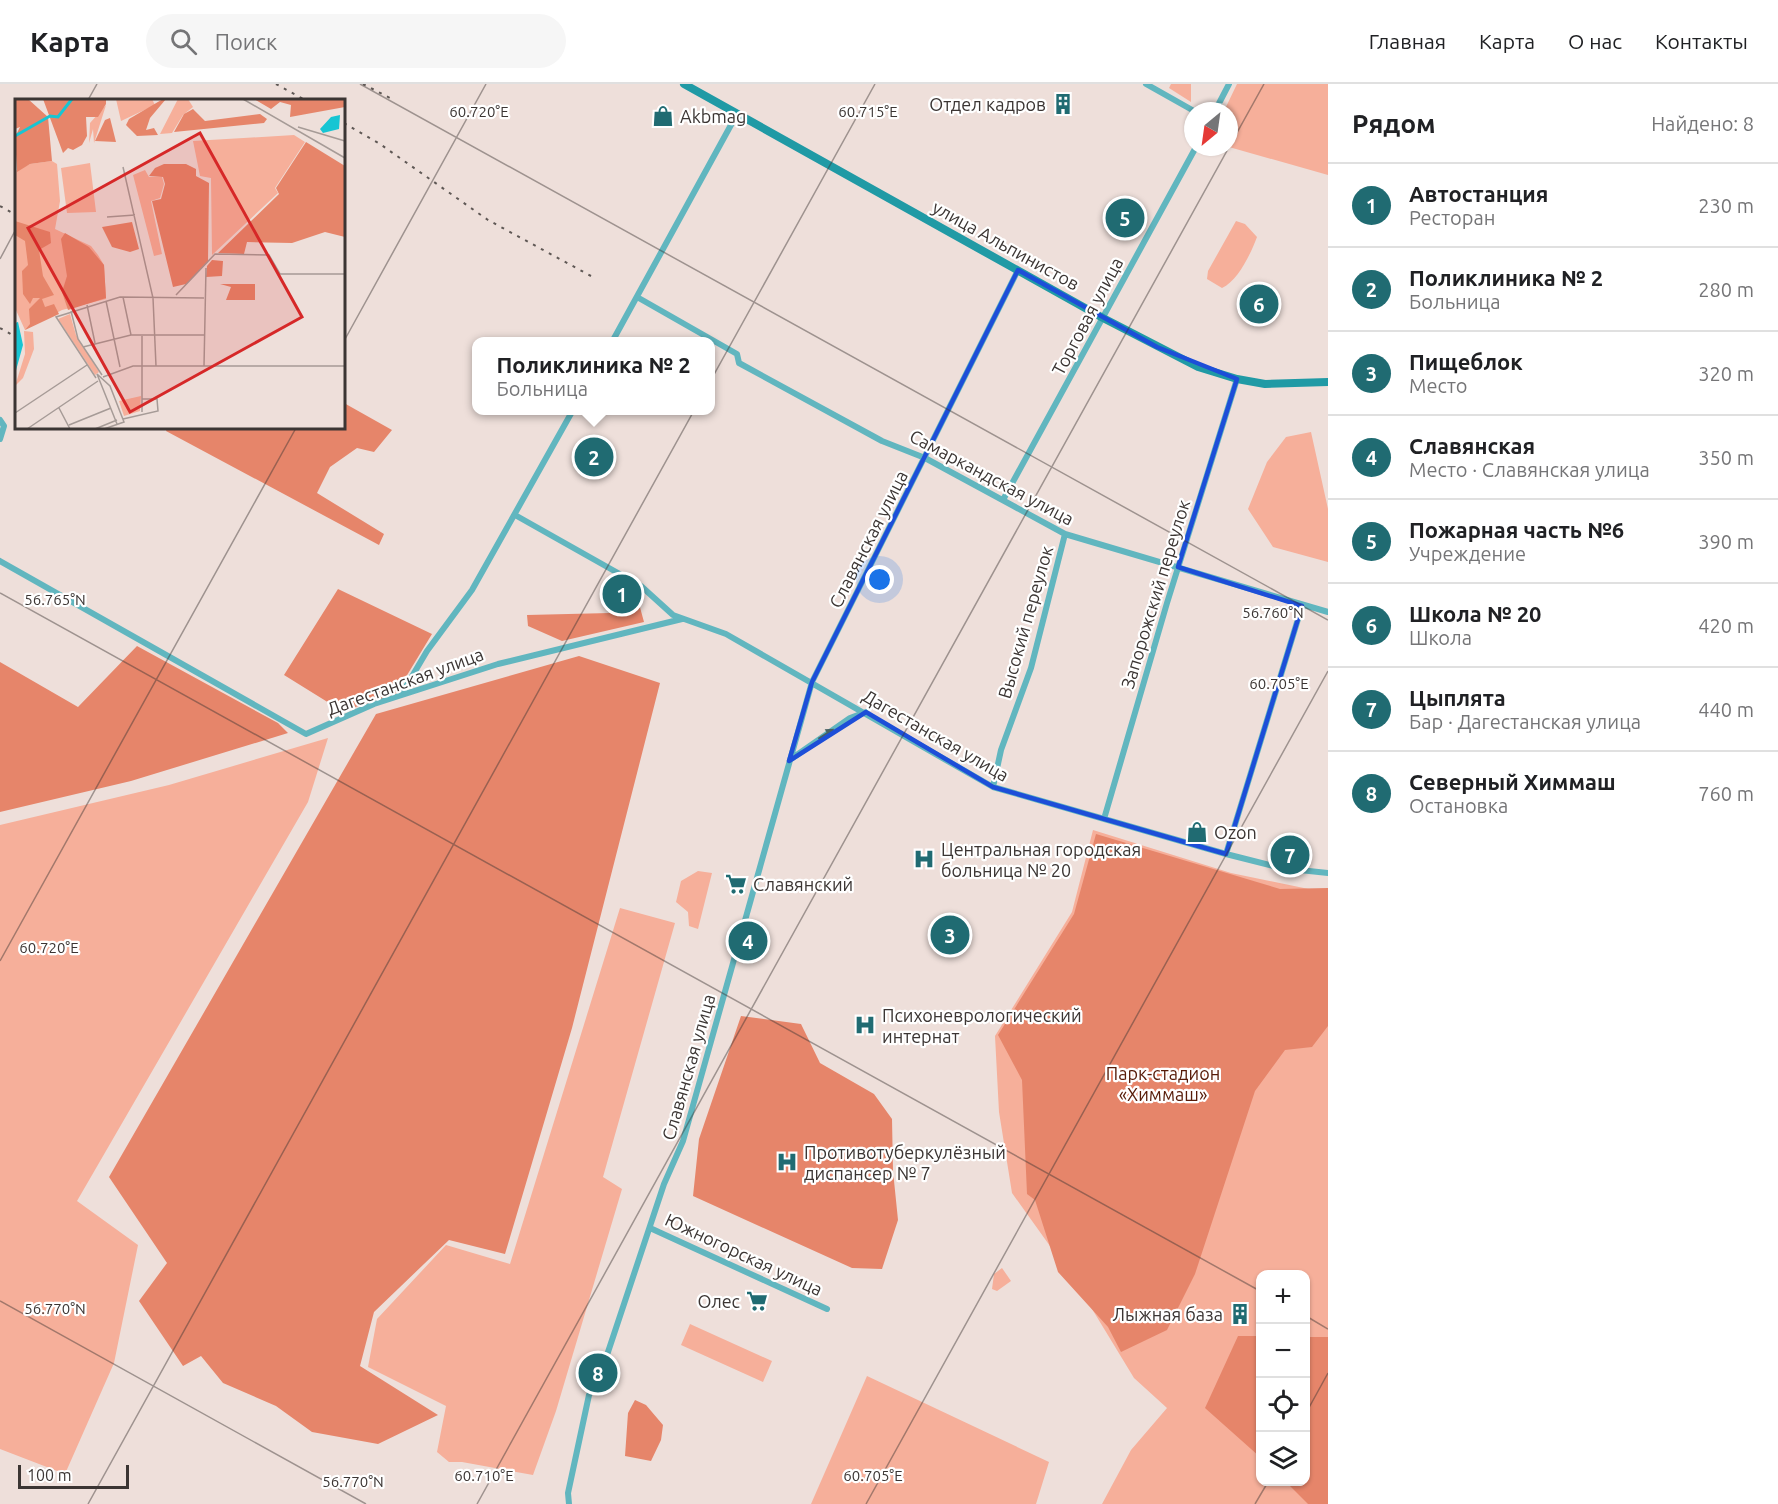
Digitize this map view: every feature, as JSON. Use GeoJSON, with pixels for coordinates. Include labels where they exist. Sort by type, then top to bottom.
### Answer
{"type":"FeatureCollection","features":[{"type":"Feature","properties":{"kind":"main road","name":"улица Альпинистов"},"geometry":{"type":"LineString","coordinates":[[684,84],[1102,318],[1198,367],[1237,379],[1265,384],[1328,382]]}},
{"type":"Feature","properties":{"kind":"street"},"geometry":{"type":"LineString","coordinates":[[1146,84],[1184,105]]}},
{"type":"Feature","properties":{"kind":"street"},"geometry":{"type":"LineString","coordinates":[[1220,102],[1229,84]]}},
{"type":"Feature","properties":{"kind":"street"},"geometry":{"type":"LineString","coordinates":[[615,337],[737,114]]}},
{"type":"Feature","properties":{"kind":"street","name":"Торговая улица"},"geometry":{"type":"LineString","coordinates":[[1003,500],[1191,156]]}},
{"type":"Feature","properties":{"kind":"street","name":"Славянская улица"},"geometry":{"type":"LineString","coordinates":[[569,1504],[568,1493],[589,1395],[598,1376],[664,1184],[686,1133],[812,682],[1018,270]]}},
{"type":"Feature","properties":{"kind":"street","name":"Самаркандская улица"},"geometry":{"type":"LineString","coordinates":[[637,297],[707,337]]}},
{"type":"Feature","properties":{"kind":"street","name":"Самаркандская улица"},"geometry":{"type":"LineString","coordinates":[[715,341],[737,354],[739,363],[764,377],[882,441],[925,458],[1065,534],[1328,612]]}},
{"type":"Feature","properties":{"kind":"street","name":"Запорожский переулок"},"geometry":{"type":"LineString","coordinates":[[1104,819],[1178,567],[1237,379]]}},
{"type":"Feature","properties":{"kind":"street"},"geometry":{"type":"LineString","coordinates":[[401,696],[427,651],[472,590],[571,415]]}},
{"type":"Feature","properties":{"kind":"street"},"geometry":{"type":"LineString","coordinates":[[0,420],[4,426],[0,439]]}},
{"type":"Feature","properties":{"kind":"street","name":"Дагестанская улица"},"geometry":{"type":"LineString","coordinates":[[515,515],[641,586],[668,611],[682,619],[714,628],[866,712],[993,787],[1226,855],[1281,868],[1328,873]]}},
{"type":"Feature","properties":{"kind":"street","name":"Высокий переулок"},"geometry":{"type":"LineString","coordinates":[[993,787],[1001,750],[1031,668],[1065,534]]}},
{"type":"Feature","properties":{"kind":"street","name":"Дагестанская улица"},"geometry":{"type":"LineString","coordinates":[[0,561],[306,734],[374,704],[498,664],[682,619]]}},
{"type":"Feature","properties":{"kind":"street"},"geometry":{"type":"LineString","coordinates":[[1226,855],[1302,606]]}},
{"type":"Feature","properties":{"kind":"street"},"geometry":{"type":"LineString","coordinates":[[789,761],[796,753],[841,724],[866,712]]}},
{"type":"Feature","properties":{"kind":"street","name":"Южногорская улица"},"geometry":{"type":"LineString","coordinates":[[650,1228],[827,1309]]}},
{"type":"Feature","properties":{"kind":"highlighted area"},"geometry":{"type":"Polygon","coordinates":[[[1018,270],[1157,347],[1237,379],[1178,567],[1302,606],[1226,854],[993,787],[866,712],[789,761],[812,682],[1018,270]]]}},
{"type":"Feature","properties":{"kind":"green space"},"geometry":{"type":"Polygon","coordinates":[[[1171,84],[1191,84],[1191,102],[1169,88],[1171,84]]]}},
{"type":"Feature","properties":{"kind":"green space"},"geometry":{"type":"Polygon","coordinates":[[[1237,84],[1328,84],[1328,175],[1238,150],[1238,102],[1228,102],[1237,84]]]}},
{"type":"Feature","properties":{"kind":"green space"},"geometry":{"type":"Polygon","coordinates":[[[1236,221],[1245,224],[1257,237],[1239,273],[1222,288],[1207,279],[1208,271],[1236,221]]]}},
{"type":"Feature","properties":{"kind":"green space"},"geometry":{"type":"Polygon","coordinates":[[[345,404],[392,430],[374,452],[357,448],[330,467],[317,493],[384,534],[379,545],[166,431],[167,429],[345,429],[345,404]]]}},
{"type":"Feature","properties":{"kind":"green space"},"geometry":{"type":"Polygon","coordinates":[[[1311,432],[1328,509],[1328,562],[1273,547],[1248,509],[1267,462],[1286,437],[1311,432]]]}},
{"type":"Feature","properties":{"kind":"green space"},"geometry":{"type":"Polygon","coordinates":[[[338,589],[432,634],[395,695],[342,711],[284,675],[338,589]]]}},
{"type":"Feature","properties":{"kind":"green space"},"geometry":{"type":"Polygon","coordinates":[[[638,600],[644,622],[562,641],[528,626],[527,615],[610,613],[629,601],[638,600]]]}},
{"type":"Feature","properties":{"kind":"green space"},"geometry":{"type":"Polygon","coordinates":[[[137,646],[278,723],[288,733],[131,781],[0,812],[0,662],[78,707],[137,646]]]}},
{"type":"Feature","properties":{"kind":"green space"},"geometry":{"type":"Polygon","coordinates":[[[579,656],[660,683],[572,1028],[505,1254],[449,1240],[374,1312],[360,1366],[438,1415],[378,1444],[312,1432],[276,1406],[223,1383],[201,1356],[183,1366],[139,1301],[167,1263],[109,1177],[376,714],[579,656]]]}},
{"type":"Feature","properties":{"kind":"green space"},"geometry":{"type":"Polygon","coordinates":[[[328,738],[308,802],[77,1201],[138,1245],[114,1363],[65,1474],[0,1449],[0,825],[169,785],[328,738]]]}},
{"type":"Feature","properties":{"kind":"green space","name":"Парк-стадион «Химмаш»"},"geometry":{"type":"Polygon","coordinates":[[[1093,830],[1231,873],[1328,893],[1328,1504],[1102,1504],[1131,1450],[1167,1408],[1134,1378],[1075,1281],[1012,1193],[999,1112],[995,1036],[1072,912],[1093,830]]]}},
{"type":"Feature","properties":{"kind":"green space","name":"Парк-стадион «Химмаш»"},"geometry":{"type":"Polygon","coordinates":[[[1096,834],[1280,889],[1328,888],[1328,1026],[1312,1047],[1285,1050],[1255,1091],[1195,1274],[1167,1330],[1121,1352],[1108,1327],[1058,1272],[1035,1200],[1027,1194],[1022,1080],[998,1035],[1074,914],[1096,834]]]}},
{"type":"Feature","properties":{"kind":"green space"},"geometry":{"type":"Polygon","coordinates":[[[698,871],[712,873],[698,929],[689,926],[688,912],[676,902],[681,881],[698,871]]]}},
{"type":"Feature","properties":{"kind":"green space"},"geometry":{"type":"Polygon","coordinates":[[[620,908],[675,923],[603,1177],[622,1189],[556,1411],[533,1475],[462,1462],[449,1462],[437,1452],[446,1406],[368,1367],[377,1319],[446,1245],[510,1264],[620,908]]]}},
{"type":"Feature","properties":{"kind":"green space","name":"Противотуберкулёзный диспансер № 7"},"geometry":{"type":"Polygon","coordinates":[[[741,1016],[801,1024],[820,1063],[874,1094],[892,1119],[893,1171],[898,1220],[882,1269],[852,1268],[693,1196],[699,1139],[741,1016]]]}},
{"type":"Feature","properties":{"kind":"green space"},"geometry":{"type":"Polygon","coordinates":[[[1002,1268],[1011,1281],[997,1291],[992,1289],[994,1274],[1002,1268]]]}},
{"type":"Feature","properties":{"kind":"green space"},"geometry":{"type":"Polygon","coordinates":[[[690,1324],[772,1361],[763,1382],[681,1345],[690,1324]]]}},
{"type":"Feature","properties":{"kind":"green space"},"geometry":{"type":"Polygon","coordinates":[[[1238,1336],[1256,1336],[1256,1453],[1205,1408],[1238,1336]]]}},
{"type":"Feature","properties":{"kind":"green space"},"geometry":{"type":"Polygon","coordinates":[[[1310,1337],[1328,1337],[1328,1504],[1308,1504],[1290,1486],[1310,1486],[1310,1337]]]}},
{"type":"Feature","properties":{"kind":"green space"},"geometry":{"type":"Polygon","coordinates":[[[867,1376],[1049,1462],[1036,1504],[811,1504],[867,1376]]]}},
{"type":"Feature","properties":{"kind":"green space"},"geometry":{"type":"Polygon","coordinates":[[[635,1400],[646,1405],[663,1425],[661,1440],[651,1461],[625,1456],[628,1413],[635,1400]]]}},
{"type":"Feature","properties":{"kind":"railway"},"geometry":{"type":"LineString","coordinates":[[276,84],[303,99]]}},
{"type":"Feature","properties":{"kind":"railway"},"geometry":{"type":"LineString","coordinates":[[363,84],[392,99]]}},
{"type":"Feature","properties":{"kind":"railway"},"geometry":{"type":"LineString","coordinates":[[345,124],[380,144],[488,220],[591,276]]}},
{"type":"Feature","properties":{"kind":"railway"},"geometry":{"type":"LineString","coordinates":[[0,206],[15,214]]}},
{"type":"Feature","properties":{"kind":"railway"},"geometry":{"type":"LineString","coordinates":[[0,328],[15,336]]}},
{"type":"Feature","properties":{"kind":"place","name":"Отдел кадров"},"geometry":{"type":"Point","coordinates":[1063,104]}},
{"type":"Feature","properties":{"kind":"place","name":"Akbmag"},"geometry":{"type":"Point","coordinates":[663,116]}},
{"type":"Feature","properties":{"kind":"place","name":"Пожарная часть №6"},"geometry":{"type":"Point","coordinates":[1125,218]}},
{"type":"Feature","properties":{"kind":"place","name":"Школа № 20"},"geometry":{"type":"Point","coordinates":[1259,304]}},
{"type":"Feature","properties":{"kind":"place","name":"Поликлиника № 2"},"geometry":{"type":"Point","coordinates":[594,457]}},
{"type":"Feature","properties":{"kind":"place","name":"Автостанция"},"geometry":{"type":"Point","coordinates":[622,594]}},
{"type":"Feature","properties":{"kind":"place","name":"Ozon"},"geometry":{"type":"Point","coordinates":[1197,832]}},
{"type":"Feature","properties":{"kind":"place","name":"Цыплята"},"geometry":{"type":"Point","coordinates":[1290,855]}},
{"type":"Feature","properties":{"kind":"place","name":"Центральная городская больница № 20"},"geometry":{"type":"Point","coordinates":[924,859]}},
{"type":"Feature","properties":{"kind":"place","name":"Славянский"},"geometry":{"type":"Point","coordinates":[736,884]}},
{"type":"Feature","properties":{"kind":"place","name":"Пищеблок"},"geometry":{"type":"Point","coordinates":[950,935]}},
{"type":"Feature","properties":{"kind":"place","name":"Славянская"},"geometry":{"type":"Point","coordinates":[748,941]}},
{"type":"Feature","properties":{"kind":"place","name":"Психоневрологический интернат"},"geometry":{"type":"Point","coordinates":[865,1025]}},
{"type":"Feature","properties":{"kind":"place","name":"Противотуберкулёзный диспансер № 7"},"geometry":{"type":"Point","coordinates":[787,1162]}},
{"type":"Feature","properties":{"kind":"place","name":"Олес"},"geometry":{"type":"Point","coordinates":[757,1301]}},
{"type":"Feature","properties":{"kind":"place","name":"Лыжная база"},"geometry":{"type":"Point","coordinates":[1240,1314]}},
{"type":"Feature","properties":{"kind":"place","name":"Северный Химмаш"},"geometry":{"type":"Point","coordinates":[598,1373]}}]}
